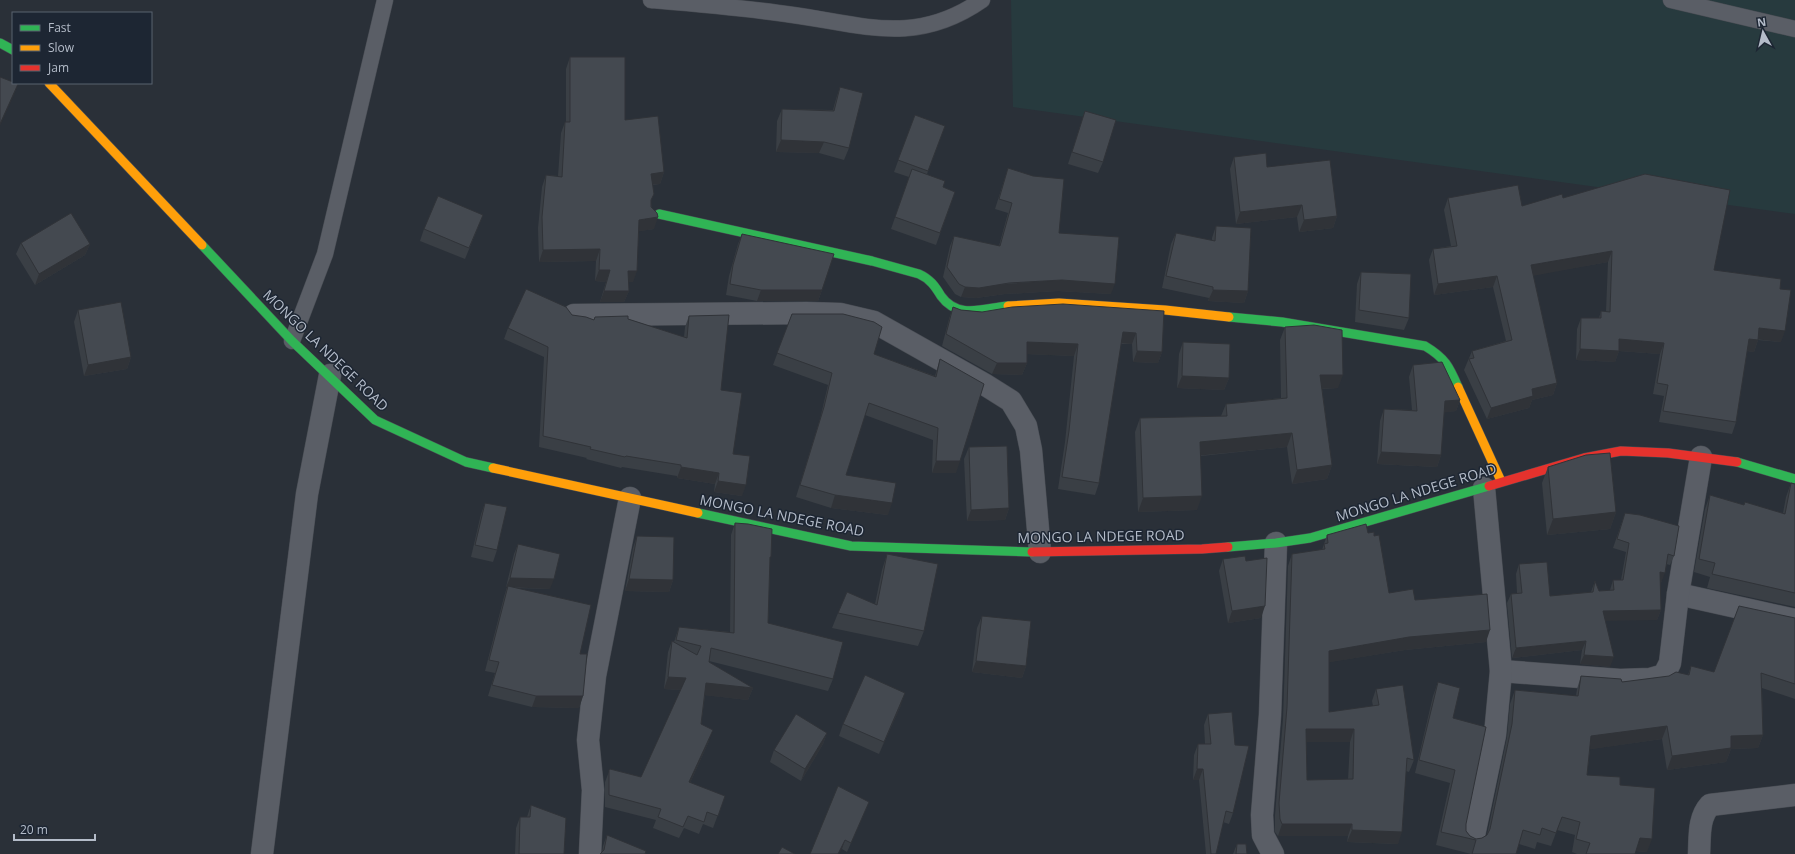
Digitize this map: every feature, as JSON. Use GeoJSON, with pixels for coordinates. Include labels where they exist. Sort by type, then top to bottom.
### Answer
{"type":"FeatureCollection","features":[{"type":"Feature","properties":{"kind":"street"},"geometry":{"type":"LineString","coordinates":[[0,44],[12,50]]}},
{"type":"Feature","properties":{"kind":"street","name":"MONGO LA NDEGE ROAD"},"geometry":{"type":"LineString","coordinates":[[50,84],[292,341],[330,375],[375,420],[466,462],[851,546],[1040,552],[1202,548],[1276,543],[1310,538],[1584,458],[1621,451],[1668,453],[1739,462],[1795,479]]}},
{"type":"Feature","properties":{"kind":"street"},"geometry":{"type":"LineString","coordinates":[[659,214],[872,261],[919,274],[926,277],[933,284],[947,304],[958,309],[976,311],[1006,306],[1059,303],[1165,310],[1282,322],[1425,346],[1440,356],[1451,371],[1493,484],[1501,671],[1495,735],[1473,840]]}},
{"type":"Feature","properties":{"kind":"street"},"geometry":{"type":"LineString","coordinates":[[574,315],[806,313],[840,314],[874,322],[984,384],[1011,401],[1026,426],[1031,450],[1040,552]]}},
{"type":"Feature","properties":{"kind":"street"},"geometry":{"type":"LineString","coordinates":[[262,854],[307,494],[330,375]]}},
{"type":"Feature","properties":{"kind":"street"},"geometry":{"type":"LineString","coordinates":[[1501,671],[1620,680],[1650,679],[1664,674],[1670,663],[1678,594],[1701,458]]}},
{"type":"Feature","properties":{"kind":"street"},"geometry":{"type":"LineString","coordinates":[[590,854],[592,790],[588,740],[595,676],[630,498]]}},
{"type":"Feature","properties":{"kind":"street"},"geometry":{"type":"LineString","coordinates":[[1273,854],[1263,835],[1262,815],[1270,715],[1276,543]]}},
{"type":"Feature","properties":{"kind":"street"},"geometry":{"type":"LineString","coordinates":[[1678,594],[1795,620]]}},
{"type":"Feature","properties":{"kind":"street"},"geometry":{"type":"LineString","coordinates":[[1699,854],[1702,818],[1705,811],[1710,806],[1795,796]]}},
{"type":"Feature","properties":{"kind":"lane"},"geometry":{"type":"LineString","coordinates":[[292,341],[325,254],[385,0]]}},
{"type":"Feature","properties":{"kind":"lane"},"geometry":{"type":"LineString","coordinates":[[651,0],[713,5],[793,15],[871,28],[900,30],[932,25],[955,16],[982,0]]}},
{"type":"Feature","properties":{"kind":"lane"},"geometry":{"type":"LineString","coordinates":[[1671,0],[1795,29]]}},
{"type":"Feature","properties":{"kind":"green space"},"geometry":{"type":"Polygon","coordinates":[[[1011,0],[1795,0],[1795,214],[1013,107],[1011,0]]]}},
{"type":"Feature","properties":{"kind":"building"},"geometry":{"type":"Polygon","coordinates":[[[570,57],[625,57],[625,120],[658,116],[664,172],[651,174],[654,194],[651,200],[651,207],[657,213],[658,217],[639,220],[637,271],[628,271],[629,291],[604,291],[610,270],[599,270],[600,249],[543,250],[542,217],[546,175],[562,177],[565,122],[570,122],[570,57]]]}},
{"type":"Feature","properties":{"kind":"building"},"geometry":{"type":"Polygon","coordinates":[[[0,77],[12,82],[12,84],[18,84],[0,124],[0,77]]]}},
{"type":"Feature","properties":{"kind":"building"},"geometry":{"type":"Polygon","coordinates":[[[840,87],[863,93],[849,148],[824,142],[781,140],[782,109],[834,111],[840,87]]]}},
{"type":"Feature","properties":{"kind":"building"},"geometry":{"type":"Polygon","coordinates":[[[1085,111],[1116,120],[1103,162],[1072,152],[1085,111]]]}},
{"type":"Feature","properties":{"kind":"building"},"geometry":{"type":"Polygon","coordinates":[[[915,115],[945,126],[928,171],[898,160],[915,115]]]}},
{"type":"Feature","properties":{"kind":"building"},"geometry":{"type":"Polygon","coordinates":[[[1266,153],[1267,167],[1330,160],[1337,216],[1304,220],[1302,205],[1240,212],[1234,157],[1266,153]]]}},
{"type":"Feature","properties":{"kind":"building"},"geometry":{"type":"Polygon","coordinates":[[[1008,168],[1033,176],[1064,179],[1059,233],[1119,237],[1115,284],[1062,280],[1009,283],[979,288],[965,287],[959,284],[947,267],[954,236],[1000,246],[1012,203],[999,199],[1008,168]]]}},
{"type":"Feature","properties":{"kind":"building"},"geometry":{"type":"Polygon","coordinates":[[[912,169],[945,181],[943,187],[955,192],[940,233],[895,217],[912,169]]]}},
{"type":"Feature","properties":{"kind":"building"},"geometry":{"type":"Polygon","coordinates":[[[1645,174],[1730,190],[1714,270],[1781,279],[1780,289],[1791,290],[1785,331],[1759,328],[1758,340],[1749,339],[1736,422],[1663,411],[1668,385],[1657,383],[1664,343],[1619,339],[1619,351],[1580,349],[1581,318],[1601,318],[1601,311],[1610,312],[1612,251],[1531,265],[1557,383],[1532,389],[1533,396],[1491,408],[1469,359],[1474,358],[1472,351],[1512,340],[1497,276],[1438,284],[1433,249],[1457,246],[1448,198],[1518,185],[1522,206],[1562,194],[1563,198],[1645,174]]]}},
{"type":"Feature","properties":{"kind":"building"},"geometry":{"type":"Polygon","coordinates":[[[438,196],[483,215],[469,248],[424,229],[438,196]]]}},
{"type":"Feature","properties":{"kind":"building"},"geometry":{"type":"Polygon","coordinates":[[[71,213],[90,244],[39,274],[21,243],[71,213]]]}},
{"type":"Feature","properties":{"kind":"building"},"geometry":{"type":"Polygon","coordinates":[[[1216,226],[1251,228],[1248,291],[1213,290],[1213,287],[1166,276],[1176,233],[1215,241],[1216,226]]]}},
{"type":"Feature","properties":{"kind":"building"},"geometry":{"type":"Polygon","coordinates":[[[742,234],[834,254],[822,290],[761,290],[730,284],[733,265],[742,234]]]}},
{"type":"Feature","properties":{"kind":"building"},"geometry":{"type":"Polygon","coordinates":[[[1361,272],[1411,274],[1409,318],[1359,310],[1361,272]]]}},
{"type":"Feature","properties":{"kind":"building"},"geometry":{"type":"Polygon","coordinates":[[[526,289],[566,307],[572,315],[594,320],[595,317],[628,316],[628,319],[687,338],[689,316],[729,315],[721,390],[742,393],[733,454],[750,456],[746,485],[718,481],[719,473],[681,467],[681,465],[625,457],[590,449],[591,447],[543,436],[548,347],[508,328],[526,289]]]}},
{"type":"Feature","properties":{"kind":"building"},"geometry":{"type":"Polygon","coordinates":[[[121,302],[131,357],[88,365],[78,310],[121,302]]]}},
{"type":"Feature","properties":{"kind":"building"},"geometry":{"type":"Polygon","coordinates":[[[1063,304],[1164,311],[1162,352],[1137,351],[1136,333],[1123,332],[1099,483],[1062,477],[1069,431],[1078,344],[1027,342],[1027,363],[997,363],[946,334],[953,307],[961,310],[982,312],[1012,307],[1063,304]]]}},
{"type":"Feature","properties":{"kind":"building"},"geometry":{"type":"Polygon","coordinates":[[[792,314],[843,314],[874,322],[882,327],[874,354],[936,377],[940,359],[984,384],[960,461],[936,461],[938,428],[869,403],[846,475],[896,483],[892,503],[835,495],[800,485],[824,407],[832,373],[777,353],[792,314]]]}},
{"type":"Feature","properties":{"kind":"building"},"geometry":{"type":"Polygon","coordinates":[[[1314,325],[1342,330],[1343,375],[1320,375],[1332,465],[1297,470],[1292,433],[1200,442],[1202,496],[1143,498],[1140,418],[1227,416],[1226,404],[1287,398],[1285,327],[1314,325]]]}},
{"type":"Feature","properties":{"kind":"building"},"geometry":{"type":"Polygon","coordinates":[[[1183,342],[1230,344],[1229,378],[1182,376],[1183,342]]]}},
{"type":"Feature","properties":{"kind":"building"},"geometry":{"type":"Polygon","coordinates":[[[1442,362],[1460,400],[1445,401],[1441,455],[1381,452],[1384,409],[1417,411],[1413,365],[1442,362]]]}},
{"type":"Feature","properties":{"kind":"building"},"geometry":{"type":"Polygon","coordinates":[[[1007,446],[1009,508],[971,510],[969,447],[1007,446]]]}},
{"type":"Feature","properties":{"kind":"building"},"geometry":{"type":"Polygon","coordinates":[[[1610,453],[1616,512],[1553,519],[1548,467],[1586,455],[1610,453]]]}},
{"type":"Feature","properties":{"kind":"building"},"geometry":{"type":"Polygon","coordinates":[[[1791,483],[1795,484],[1795,593],[1712,574],[1715,563],[1699,559],[1710,495],[1744,505],[1745,502],[1785,514],[1791,483]]]}},
{"type":"Feature","properties":{"kind":"building"},"geometry":{"type":"Polygon","coordinates":[[[485,503],[507,507],[497,550],[475,545],[485,503]]]}},
{"type":"Feature","properties":{"kind":"building"},"geometry":{"type":"Polygon","coordinates":[[[1625,513],[1640,515],[1679,526],[1674,556],[1668,554],[1665,573],[1660,572],[1661,610],[1603,611],[1614,657],[1584,655],[1586,641],[1516,648],[1511,594],[1522,593],[1519,564],[1547,562],[1550,596],[1593,592],[1595,581],[1599,591],[1614,590],[1613,580],[1623,580],[1629,543],[1617,539],[1625,513]]]}},
{"type":"Feature","properties":{"kind":"building"},"geometry":{"type":"Polygon","coordinates":[[[735,523],[772,529],[768,623],[843,642],[833,679],[711,648],[709,662],[753,688],[706,683],[701,724],[713,730],[689,782],[725,796],[718,816],[707,812],[704,822],[688,816],[683,827],[658,817],[661,809],[609,795],[609,770],[641,777],[686,678],[668,677],[672,641],[697,655],[701,646],[676,640],[679,627],[734,633],[735,523]]]}},
{"type":"Feature","properties":{"kind":"building"},"geometry":{"type":"Polygon","coordinates":[[[1366,524],[1368,533],[1374,532],[1374,536],[1379,535],[1389,593],[1413,589],[1415,600],[1487,594],[1490,630],[1409,637],[1329,651],[1329,712],[1379,705],[1376,689],[1403,685],[1414,760],[1407,758],[1402,832],[1352,830],[1352,824],[1282,824],[1280,819],[1279,803],[1287,707],[1292,554],[1325,549],[1324,544],[1328,543],[1327,535],[1366,524]],[[1306,729],[1307,780],[1353,779],[1354,729],[1306,729]]]}},
{"type":"Feature","properties":{"kind":"building"},"geometry":{"type":"Polygon","coordinates":[[[637,536],[674,537],[673,580],[629,579],[637,536]]]}},
{"type":"Feature","properties":{"kind":"building"},"geometry":{"type":"Polygon","coordinates":[[[518,544],[560,554],[554,579],[510,578],[518,544]]]}},
{"type":"Feature","properties":{"kind":"building"},"geometry":{"type":"Polygon","coordinates":[[[887,554],[938,564],[924,631],[838,613],[847,592],[877,605],[887,554]]]}},
{"type":"Feature","properties":{"kind":"building"},"geometry":{"type":"Polygon","coordinates":[[[1245,556],[1246,561],[1267,558],[1265,606],[1232,611],[1223,559],[1245,556]]]}},
{"type":"Feature","properties":{"kind":"building"},"geometry":{"type":"Polygon","coordinates":[[[508,586],[591,605],[580,654],[587,654],[583,696],[536,696],[492,685],[499,662],[489,660],[508,586]]]}},
{"type":"Feature","properties":{"kind":"building"},"geometry":{"type":"Polygon","coordinates":[[[1739,606],[1795,618],[1795,684],[1761,673],[1763,735],[1731,736],[1731,748],[1672,756],[1667,726],[1591,736],[1587,775],[1620,777],[1620,785],[1655,788],[1652,839],[1640,838],[1635,854],[1586,854],[1590,843],[1576,839],[1580,822],[1562,817],[1556,833],[1542,828],[1540,835],[1523,830],[1516,854],[1472,854],[1476,840],[1441,832],[1455,770],[1419,760],[1438,682],[1460,688],[1453,718],[1486,727],[1466,824],[1466,831],[1470,836],[1476,839],[1482,838],[1487,835],[1490,829],[1512,724],[1515,690],[1578,696],[1581,676],[1621,679],[1622,682],[1669,676],[1676,672],[1689,675],[1691,666],[1714,672],[1739,606]]]}},
{"type":"Feature","properties":{"kind":"building"},"geometry":{"type":"Polygon","coordinates":[[[982,616],[1031,621],[1026,666],[976,661],[982,616]]]}},
{"type":"Feature","properties":{"kind":"building"},"geometry":{"type":"Polygon","coordinates":[[[865,675],[905,693],[884,742],[843,724],[865,675]]]}},
{"type":"Feature","properties":{"kind":"building"},"geometry":{"type":"Polygon","coordinates":[[[1232,712],[1235,745],[1249,746],[1233,813],[1226,811],[1216,854],[1211,854],[1203,769],[1197,769],[1198,744],[1211,744],[1208,714],[1232,712]]]}},
{"type":"Feature","properties":{"kind":"building"},"geometry":{"type":"Polygon","coordinates":[[[796,714],[827,733],[805,769],[774,750],[796,714]]]}},
{"type":"Feature","properties":{"kind":"building"},"geometry":{"type":"Polygon","coordinates":[[[838,786],[869,802],[851,843],[845,840],[838,854],[810,854],[838,786]]]}},
{"type":"Feature","properties":{"kind":"building"},"geometry":{"type":"Polygon","coordinates":[[[531,805],[566,818],[564,854],[519,854],[520,817],[530,817],[531,805]]]}},
{"type":"Feature","properties":{"kind":"building"},"geometry":{"type":"Polygon","coordinates":[[[607,835],[646,851],[645,854],[600,854],[604,850],[607,835]]]}},
{"type":"Feature","properties":{"kind":"building"},"geometry":{"type":"Polygon","coordinates":[[[1237,844],[1246,844],[1247,854],[1236,854],[1237,844]]]}},
{"type":"Feature","properties":{"kind":"building"},"geometry":{"type":"Polygon","coordinates":[[[782,847],[795,854],[778,854],[782,847]]]}},
{"type":"Feature","properties":{"kind":"traffic: fast"},"geometry":{"type":"LineString","coordinates":[[0,43],[12,49]]}},
{"type":"Feature","properties":{"kind":"traffic: fast"},"geometry":{"type":"LineString","coordinates":[[659,214],[872,261],[919,274],[932,283],[941,296],[955,308],[972,311],[1008,306]]}},
{"type":"Feature","properties":{"kind":"traffic: fast"},"geometry":{"type":"LineString","coordinates":[[202,245],[292,341],[375,420],[466,462],[493,468]]}},
{"type":"Feature","properties":{"kind":"traffic: fast"},"geometry":{"type":"LineString","coordinates":[[1229,317],[1282,322],[1425,346],[1446,363],[1458,387]]}},
{"type":"Feature","properties":{"kind":"traffic: fast"},"geometry":{"type":"LineString","coordinates":[[1737,462],[1795,479]]}},
{"type":"Feature","properties":{"kind":"traffic: fast"},"geometry":{"type":"LineString","coordinates":[[1228,547],[1276,543],[1310,538],[1489,486]]}},
{"type":"Feature","properties":{"kind":"traffic: fast"},"geometry":{"type":"LineString","coordinates":[[698,513],[851,546],[1032,552]]}},
{"type":"Feature","properties":{"kind":"traffic: slow"},"geometry":{"type":"LineString","coordinates":[[50,84],[202,245]]}},
{"type":"Feature","properties":{"kind":"traffic: slow"},"geometry":{"type":"LineString","coordinates":[[1008,306],[1059,303],[1165,310],[1229,317]]}},
{"type":"Feature","properties":{"kind":"traffic: slow"},"geometry":{"type":"LineString","coordinates":[[1458,387],[1501,481]]}},
{"type":"Feature","properties":{"kind":"traffic: slow"},"geometry":{"type":"LineString","coordinates":[[493,468],[698,513]]}},
{"type":"Feature","properties":{"kind":"traffic: jam"},"geometry":{"type":"LineString","coordinates":[[1489,486],[1584,458],[1621,451],[1668,453],[1737,462]]}},
{"type":"Feature","properties":{"kind":"traffic: jam"},"geometry":{"type":"LineString","coordinates":[[1032,552],[1202,549],[1228,547]]}}]}
